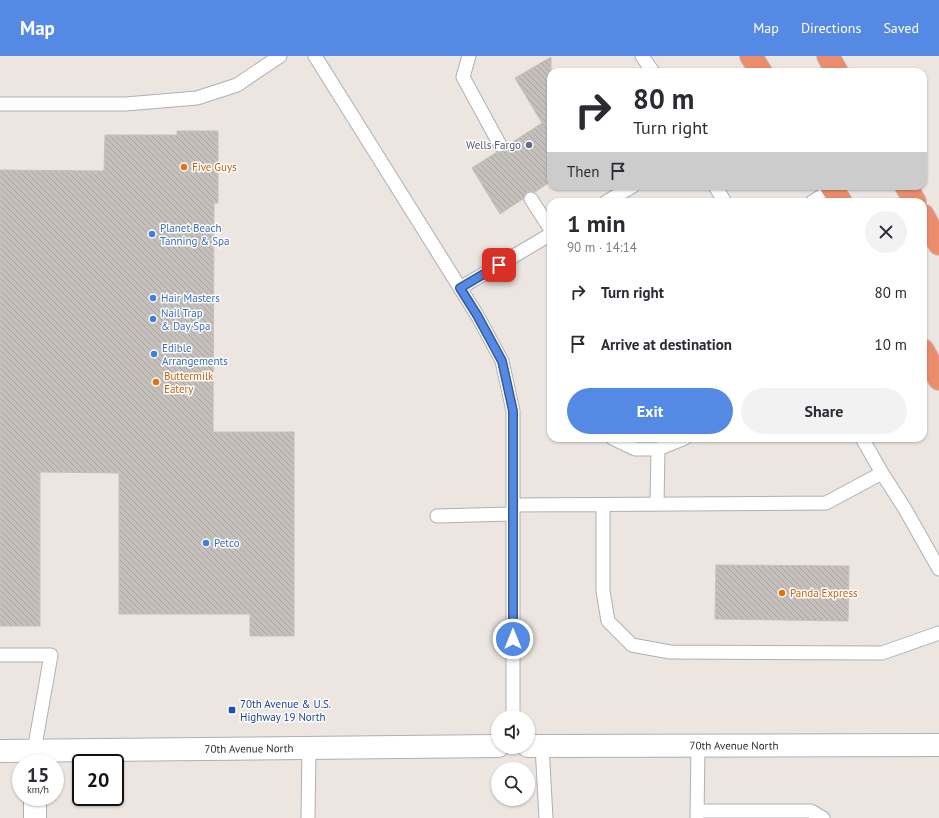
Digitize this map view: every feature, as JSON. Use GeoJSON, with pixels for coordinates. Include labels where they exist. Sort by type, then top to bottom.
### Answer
{"type":"FeatureCollection","features":[{"type":"Feature","properties":{"kind":"highway"},"geometry":{"type":"LineString","coordinates":[[751,56],[758,68]]}},
{"type":"Feature","properties":{"kind":"highway"},"geometry":{"type":"LineString","coordinates":[[828,56],[835,68]]}},
{"type":"Feature","properties":{"kind":"highway"},"geometry":{"type":"LineString","coordinates":[[930,218],[939,244]]}},
{"type":"Feature","properties":{"kind":"highway"},"geometry":{"type":"LineString","coordinates":[[927,357],[939,379]]}},
{"type":"Feature","properties":{"kind":"street","name":"70th Avenue North"},"geometry":{"type":"LineString","coordinates":[[535,746],[939,745]]}},
{"type":"Feature","properties":{"kind":"street","name":"70th Avenue North"},"geometry":{"type":"LineString","coordinates":[[64,756],[309,748],[491,746]]}},
{"type":"Feature","properties":{"kind":"street","name":"70th Avenue North"},"geometry":{"type":"LineString","coordinates":[[0,751],[17,754]]}},
{"type":"Feature","properties":{"kind":"street"},"geometry":{"type":"LineString","coordinates":[[35,806],[35,818]]}},
{"type":"Feature","properties":{"kind":"lane"},"geometry":{"type":"LineString","coordinates":[[0,104],[126,104],[197,98],[237,85],[280,56]]}},
{"type":"Feature","properties":{"kind":"lane"},"geometry":{"type":"LineString","coordinates":[[315,56],[477,315],[502,361],[513,411],[513,710]]}},
{"type":"Feature","properties":{"kind":"lane"},"geometry":{"type":"LineString","coordinates":[[470,56],[463,76],[500,145]]}},
{"type":"Feature","properties":{"kind":"lane"},"geometry":{"type":"LineString","coordinates":[[642,56],[650,68]]}},
{"type":"Feature","properties":{"kind":"lane"},"geometry":{"type":"LineString","coordinates":[[613,198],[626,190]]}},
{"type":"Feature","properties":{"kind":"lane"},"geometry":{"type":"LineString","coordinates":[[821,198],[835,192]]}},
{"type":"Feature","properties":{"kind":"lane"},"geometry":{"type":"LineString","coordinates":[[531,199],[547,224]]}},
{"type":"Feature","properties":{"kind":"lane"},"geometry":{"type":"LineString","coordinates":[[460,288],[547,236]]}},
{"type":"Feature","properties":{"kind":"lane"},"geometry":{"type":"LineString","coordinates":[[620,442],[635,449],[658,449],[675,442]]}},
{"type":"Feature","properties":{"kind":"lane"},"geometry":{"type":"LineString","coordinates":[[864,442],[939,569]]}},
{"type":"Feature","properties":{"kind":"lane"},"geometry":{"type":"LineString","coordinates":[[658,449],[658,504]]}},
{"type":"Feature","properties":{"kind":"lane"},"geometry":{"type":"LineString","coordinates":[[437,516],[603,505],[826,503],[882,473]]}},
{"type":"Feature","properties":{"kind":"lane"},"geometry":{"type":"LineString","coordinates":[[603,505],[603,591],[608,621],[632,645],[670,652],[882,653],[939,633]]}},
{"type":"Feature","properties":{"kind":"lane"},"geometry":{"type":"LineString","coordinates":[[0,655],[51,655],[34,754]]}},
{"type":"Feature","properties":{"kind":"lane"},"geometry":{"type":"LineString","coordinates":[[698,745],[697,815],[811,810],[823,818]]}},
{"type":"Feature","properties":{"kind":"lane"},"geometry":{"type":"LineString","coordinates":[[535,746],[546,818]]}},
{"type":"Feature","properties":{"kind":"lane"},"geometry":{"type":"LineString","coordinates":[[308,818],[309,748]]}},
{"type":"Feature","properties":{"kind":"building","name":"Wells Fargo"},"geometry":{"type":"Polygon","coordinates":[[[551,57],[551,68],[547,68],[547,184],[535,192],[530,191],[526,193],[523,199],[500,214],[472,168],[497,152],[504,152],[508,145],[542,123],[515,78],[551,57]]]}},
{"type":"Feature","properties":{"kind":"building"},"geometry":{"type":"Polygon","coordinates":[[[177,131],[218,131],[218,203],[214,203],[213,432],[294,432],[294,636],[250,636],[250,614],[119,614],[119,473],[40,472],[40,626],[0,626],[0,170],[104,171],[105,135],[177,135],[177,131]]]}},
{"type":"Feature","properties":{"kind":"building","name":"Panda Express"},"geometry":{"type":"Polygon","coordinates":[[[716,565],[849,566],[848,621],[715,619],[716,565]]]}},
{"type":"Feature","properties":{"kind":"place","name":"Wells Fargo"},"geometry":{"type":"Point","coordinates":[529,145]}},
{"type":"Feature","properties":{"kind":"place","name":"Five Guys"},"geometry":{"type":"Point","coordinates":[184,167]}},
{"type":"Feature","properties":{"kind":"place","name":"Planet Beach Tanning & Spa"},"geometry":{"type":"Point","coordinates":[152,234]}},
{"type":"Feature","properties":{"kind":"place","name":"Hair Masters"},"geometry":{"type":"Point","coordinates":[153,298]}},
{"type":"Feature","properties":{"kind":"place","name":"Nail Trap & Day Spa"},"geometry":{"type":"Point","coordinates":[153,319]}},
{"type":"Feature","properties":{"kind":"place","name":"Edible Arrangements"},"geometry":{"type":"Point","coordinates":[154,354]}},
{"type":"Feature","properties":{"kind":"place","name":"Buttermilk Eatery"},"geometry":{"type":"Point","coordinates":[156,382]}},
{"type":"Feature","properties":{"kind":"place","name":"Petco"},"geometry":{"type":"Point","coordinates":[206,543]}},
{"type":"Feature","properties":{"kind":"place","name":"Panda Express"},"geometry":{"type":"Point","coordinates":[782,593]}},
{"type":"Feature","properties":{"kind":"place","name":"70th Avenue & U.S. Highway 19 North"},"geometry":{"type":"Point","coordinates":[232,710]}},
{"type":"Feature","properties":{"kind":"route"},"geometry":{"type":"LineString","coordinates":[[499,265],[460,288],[477,315],[502,361],[513,411],[513,639]]}}]}
